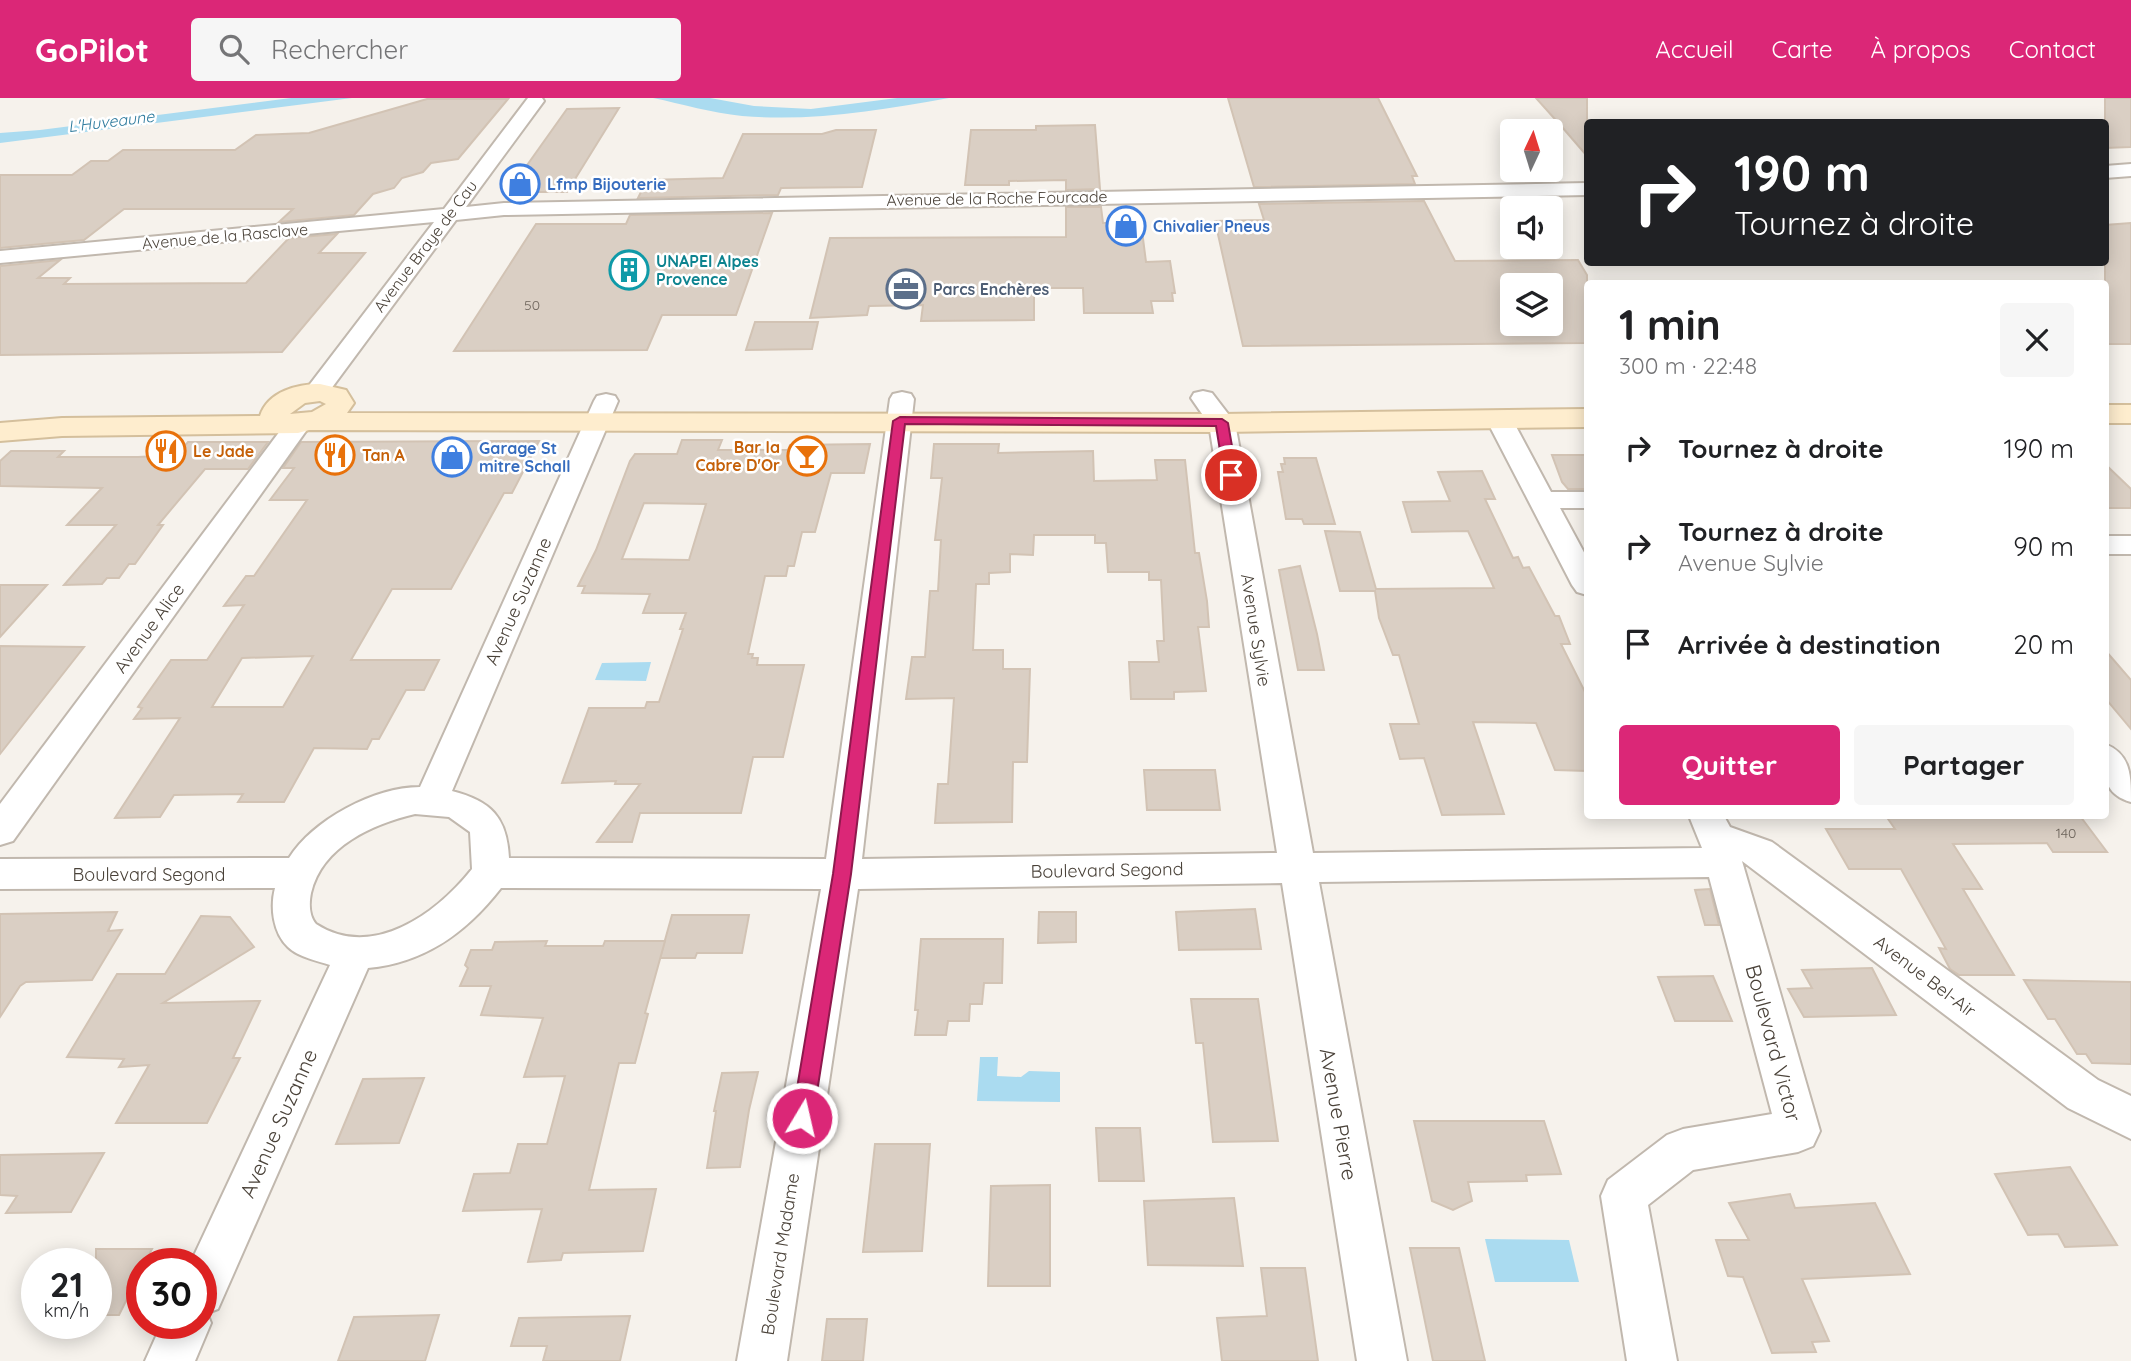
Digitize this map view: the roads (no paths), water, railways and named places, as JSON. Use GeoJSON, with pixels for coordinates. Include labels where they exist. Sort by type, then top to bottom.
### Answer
{"type":"FeatureCollection","features":[{"type":"Feature","properties":{"kind":"main road"},"geometry":{"type":"LineString","coordinates":[[0,417],[114,407],[242,406],[295,418],[331,414],[328,398],[601,412]]}},
{"type":"Feature","properties":{"kind":"main road"},"geometry":{"type":"LineString","coordinates":[[0,432],[295,418],[901,410],[1203,398],[1275,399],[1499,419]]}},
{"type":"Feature","properties":{"kind":"main road"},"geometry":{"type":"LineString","coordinates":[[901,410],[1222,423],[1584,418]]}},
{"type":"Feature","properties":{"kind":"main road"},"geometry":{"type":"LineString","coordinates":[[2109,414],[2131,414]]}},
{"type":"Feature","properties":{"kind":"street","name":"Avenue Braye de Cau"},"geometry":{"type":"LineString","coordinates":[[328,398],[449,215],[535,101]]}},
{"type":"Feature","properties":{"kind":"street"},"geometry":{"type":"LineString","coordinates":[[2109,172],[2131,170]]}},
{"type":"Feature","properties":{"kind":"street","name":"Avenue de la Roche Fourcade"},"geometry":{"type":"LineString","coordinates":[[449,215],[504,208],[1584,188]]}},
{"type":"Feature","properties":{"kind":"street","name":"Avenue de la Rasclave"},"geometry":{"type":"LineString","coordinates":[[0,257],[449,215]]}},
{"type":"Feature","properties":{"kind":"street","name":"Avenue Sylvie"},"geometry":{"type":"LineString","coordinates":[[1203,398],[1222,423],[1296,867]]}},
{"type":"Feature","properties":{"kind":"street","name":"Boulevard Madame"},"geometry":{"type":"LineString","coordinates":[[762,1361],[842,874],[901,410]]}},
{"type":"Feature","properties":{"kind":"street","name":"Avenue Suzanne"},"geometry":{"type":"LineString","coordinates":[[430,800],[601,412]]}},
{"type":"Feature","properties":{"kind":"street","name":"Avenue Alice"},"geometry":{"type":"LineString","coordinates":[[0,831],[295,418]]}},
{"type":"Feature","properties":{"kind":"street"},"geometry":{"type":"LineString","coordinates":[[1499,419],[1584,579]]}},
{"type":"Feature","properties":{"kind":"street"},"geometry":{"type":"LineString","coordinates":[[1543,500],[1584,500]]}},
{"type":"Feature","properties":{"kind":"street"},"geometry":{"type":"LineString","coordinates":[[2109,545],[2131,545]]}},
{"type":"Feature","properties":{"kind":"street"},"geometry":{"type":"LineString","coordinates":[[2109,750],[2131,750]]}},
{"type":"Feature","properties":{"kind":"street"},"geometry":{"type":"LineString","coordinates":[[2109,762],[2131,789]]}},
{"type":"Feature","properties":{"kind":"street"},"geometry":{"type":"LineString","coordinates":[[415,800],[430,800],[463,807],[482,822],[489,834],[491,873],[475,894],[439,927],[392,948],[355,954],[332,951],[302,936],[289,908],[298,873],[317,846],[349,822],[381,807],[415,800]]}},
{"type":"Feature","properties":{"kind":"street","name":"Boulevard Segond"},"geometry":{"type":"LineString","coordinates":[[491,873],[842,874],[1296,867],[1715,838]]}},
{"type":"Feature","properties":{"kind":"street","name":"Avenue Bel-Air"},"geometry":{"type":"LineString","coordinates":[[1715,838],[1759,852],[2082,1094],[2131,1118]]}},
{"type":"Feature","properties":{"kind":"street","name":"Boulevard Victor"},"geometry":{"type":"LineString","coordinates":[[1652,1361],[1624,1196],[1684,1150],[1797,1131],[1715,838]]}},
{"type":"Feature","properties":{"kind":"street","name":"Avenue Pierre"},"geometry":{"type":"LineString","coordinates":[[1296,867],[1382,1361]]}},
{"type":"Feature","properties":{"kind":"street","name":"Boulevard Segond"},"geometry":{"type":"LineString","coordinates":[[0,874],[298,873]]}},
{"type":"Feature","properties":{"kind":"street","name":"Avenue Suzanne"},"geometry":{"type":"LineString","coordinates":[[217,1257],[355,954]]}},
{"type":"Feature","properties":{"kind":"street"},"geometry":{"type":"LineString","coordinates":[[170,1361],[180,1339]]}},
{"type":"Feature","properties":{"kind":"water","name":"L'Huveaune"},"geometry":{"type":"Polygon","coordinates":[[[291,98],[352,98],[0,143],[0,133],[291,98]]]}},
{"type":"Feature","properties":{"kind":"water"},"geometry":{"type":"Polygon","coordinates":[[[653,98],[710,98],[754,106],[811,109],[897,98],[949,98],[846,114],[768,117],[720,113],[653,98]]]}},
{"type":"Feature","properties":{"kind":"water"},"geometry":{"type":"Polygon","coordinates":[[[651,662],[646,681],[595,680],[602,663],[651,662]]]}},
{"type":"Feature","properties":{"kind":"water"},"geometry":{"type":"Polygon","coordinates":[[[980,1057],[998,1057],[997,1076],[1021,1077],[1029,1071],[1060,1072],[1060,1102],[977,1101],[980,1057]]]}},
{"type":"Feature","properties":{"kind":"water"},"geometry":{"type":"Polygon","coordinates":[[[1485,1239],[1569,1240],[1579,1282],[1495,1282],[1485,1239]]]}},
{"type":"Feature","properties":{"kind":"place","name":"Lfmp Bijouterie"},"geometry":{"type":"Point","coordinates":[520,184]}},
{"type":"Feature","properties":{"kind":"place","name":"Chivalier Pneus"},"geometry":{"type":"Point","coordinates":[1126,226]}},
{"type":"Feature","properties":{"kind":"place","name":"UNAPEI Alpes Provence"},"geometry":{"type":"Point","coordinates":[629,270]}},
{"type":"Feature","properties":{"kind":"place","name":"Parcs Enchères"},"geometry":{"type":"Point","coordinates":[906,289]}},
{"type":"Feature","properties":{"kind":"place","name":"Le Jade"},"geometry":{"type":"Point","coordinates":[166,451]}},
{"type":"Feature","properties":{"kind":"place","name":"Tan A"},"geometry":{"type":"Point","coordinates":[335,455]}},
{"type":"Feature","properties":{"kind":"place","name":"Bar la Cabre D'Or"},"geometry":{"type":"Point","coordinates":[807,456]}},
{"type":"Feature","properties":{"kind":"place","name":"Garage St mitre Schall"},"geometry":{"type":"Point","coordinates":[452,457]}}]}
